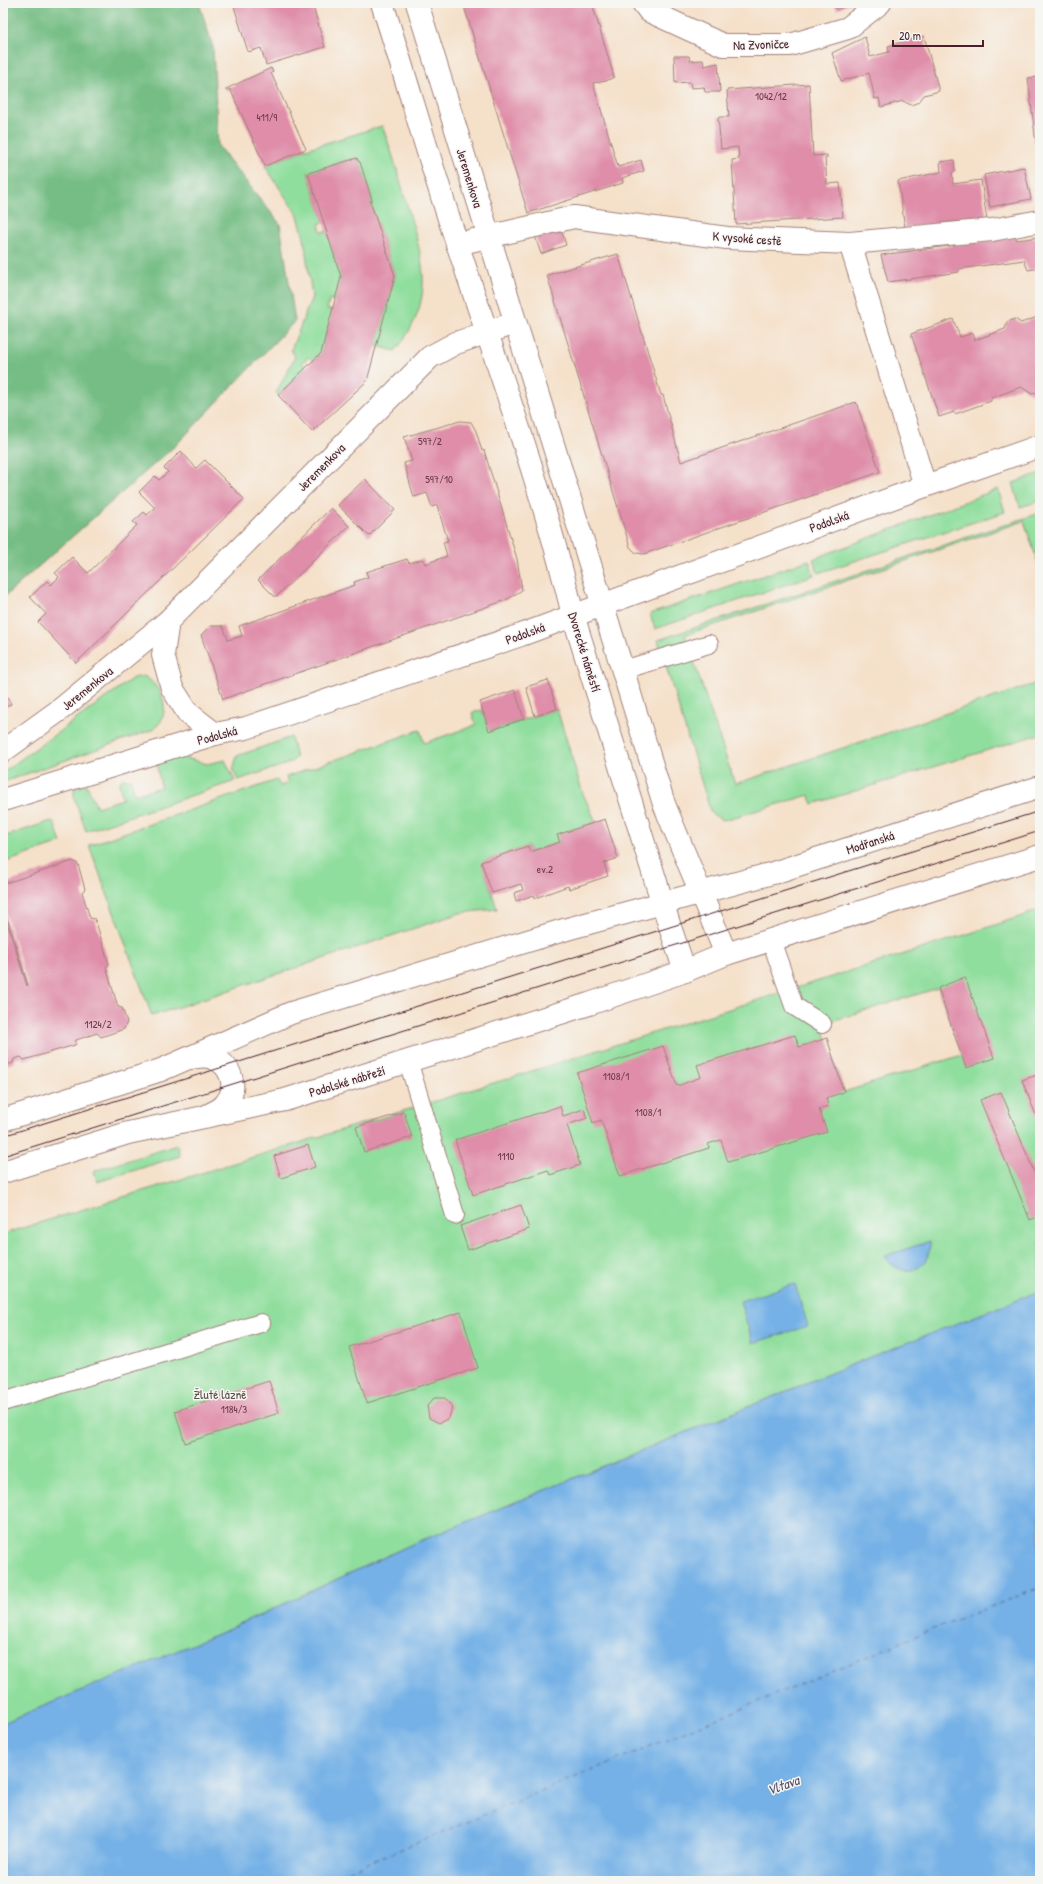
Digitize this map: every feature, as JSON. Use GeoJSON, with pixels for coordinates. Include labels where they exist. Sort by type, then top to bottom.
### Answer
{"type":"FeatureCollection","features":[{"type":"Feature","properties":{"kind":"street"},"geometry":{"type":"LineString","coordinates":[[382,3],[457,244],[487,333]]}},
{"type":"Feature","properties":{"kind":"street","name":"Jeremenkova"},"geometry":{"type":"LineString","coordinates":[[3,751],[61,710],[168,621],[430,357],[456,343],[516,323],[488,237],[417,3]]}},
{"type":"Feature","properties":{"kind":"street","name":"Na Zvoničce"},"geometry":{"type":"LineString","coordinates":[[643,3],[649,11],[723,45],[790,45],[848,28],[880,3]]}},
{"type":"Feature","properties":{"kind":"street","name":"K vysoké cestě"},"geometry":{"type":"LineString","coordinates":[[457,244],[574,217],[728,238],[850,243],[992,230],[1040,221]]}},
{"type":"Feature","properties":{"kind":"street"},"geometry":{"type":"LineString","coordinates":[[850,243],[925,486]]}},
{"type":"Feature","properties":{"kind":"street"},"geometry":{"type":"LineString","coordinates":[[516,323],[664,804],[726,954],[1040,856]]}},
{"type":"Feature","properties":{"kind":"street","name":"Dvorecké náměstí"},"geometry":{"type":"LineString","coordinates":[[487,333],[540,497],[562,568],[573,615],[685,971]]}},
{"type":"Feature","properties":{"kind":"street","name":"Podolská"},"geometry":{"type":"LineString","coordinates":[[3,800],[216,734],[246,728],[521,635],[925,486],[1040,446]]}},
{"type":"Feature","properties":{"kind":"street"},"geometry":{"type":"LineString","coordinates":[[168,621],[163,655],[172,688],[188,713],[216,734]]}},
{"type":"Feature","properties":{"kind":"street","name":"Modřanská"},"geometry":{"type":"LineString","coordinates":[[663,903],[773,873],[1040,787]]}},
{"type":"Feature","properties":{"kind":"street"},"geometry":{"type":"LineString","coordinates":[[3,1120],[161,1070],[291,1013],[567,929],[663,903]]}},
{"type":"Feature","properties":{"kind":"street","name":"Podolské nábřeží"},"geometry":{"type":"LineString","coordinates":[[3,1172],[128,1132],[285,1100],[589,1004],[685,971],[726,954]]}},
{"type":"Feature","properties":{"kind":"street"},"geometry":{"type":"LineString","coordinates":[[185,1059],[204,1056],[213,1058],[225,1066],[232,1077],[231,1095],[227,1103],[220,1110],[204,1117]]}},
{"type":"Feature","properties":{"kind":"lane"},"geometry":{"type":"LineString","coordinates":[[623,670],[709,644]]}},
{"type":"Feature","properties":{"kind":"lane"},"geometry":{"type":"LineString","coordinates":[[771,940],[794,1006],[822,1024]]}},
{"type":"Feature","properties":{"kind":"lane"},"geometry":{"type":"LineString","coordinates":[[408,1062],[455,1215]]}},
{"type":"Feature","properties":{"kind":"lane"},"geometry":{"type":"LineString","coordinates":[[3,1402],[261,1323]]}},
{"type":"Feature","properties":{"kind":"green space"},"geometry":{"type":"Polygon","coordinates":[[[3,3],[199,3],[213,47],[218,146],[280,224],[295,321],[177,444],[3,598],[3,3]]]}},
{"type":"Feature","properties":{"kind":"green space"},"geometry":{"type":"Polygon","coordinates":[[[382,126],[398,173],[418,242],[423,278],[422,296],[417,314],[409,332],[395,351],[376,346],[395,276],[370,201],[372,200],[360,162],[357,158],[308,173],[324,222],[319,224],[321,232],[327,231],[341,277],[335,301],[330,299],[327,309],[333,310],[321,353],[313,361],[309,357],[302,363],[306,368],[278,395],[276,393],[295,357],[291,350],[312,297],[304,238],[298,216],[265,166],[306,149],[382,126]]]}},
{"type":"Feature","properties":{"kind":"green space"},"geometry":{"type":"Polygon","coordinates":[[[1040,473],[1040,501],[1020,507],[1013,483],[1040,473]]]}},
{"type":"Feature","properties":{"kind":"green space"},"geometry":{"type":"Polygon","coordinates":[[[998,489],[1005,512],[818,573],[813,559],[998,489]]]}},
{"type":"Feature","properties":{"kind":"green space"},"geometry":{"type":"Polygon","coordinates":[[[1040,513],[1040,569],[1024,521],[685,635],[735,784],[1040,682],[1040,734],[813,804],[809,795],[728,819],[722,820],[711,813],[658,640],[1040,513]]]}},
{"type":"Feature","properties":{"kind":"green space"},"geometry":{"type":"Polygon","coordinates":[[[809,560],[814,575],[655,629],[650,614],[809,560]]]}},
{"type":"Feature","properties":{"kind":"green space"},"geometry":{"type":"Polygon","coordinates":[[[144,676],[149,679],[158,689],[164,706],[164,713],[161,720],[152,730],[6,781],[3,778],[3,773],[6,770],[133,678],[144,676]]]}},
{"type":"Feature","properties":{"kind":"green space"},"geometry":{"type":"Polygon","coordinates":[[[557,709],[583,794],[596,822],[558,835],[560,842],[530,852],[528,846],[482,862],[497,909],[460,913],[152,1016],[89,845],[277,780],[280,786],[288,783],[286,777],[420,730],[424,743],[476,725],[472,713],[482,710],[490,731],[557,709]]]}},
{"type":"Feature","properties":{"kind":"green space"},"geometry":{"type":"Polygon","coordinates":[[[291,737],[296,758],[290,763],[238,780],[233,770],[237,756],[291,737]]]}},
{"type":"Feature","properties":{"kind":"green space"},"geometry":{"type":"Polygon","coordinates":[[[178,756],[207,764],[225,760],[235,781],[86,831],[74,797],[74,789],[86,784],[97,807],[123,799],[119,784],[124,778],[131,780],[135,795],[161,787],[156,761],[178,756]]]}},
{"type":"Feature","properties":{"kind":"green space"},"geometry":{"type":"Polygon","coordinates":[[[51,821],[54,822],[61,843],[3,863],[3,837],[51,821]]]}},
{"type":"Feature","properties":{"kind":"green space","name":"Žluté lázně"},"geometry":{"type":"Polygon","coordinates":[[[1040,910],[1040,1293],[875,1355],[408,1546],[237,1626],[3,1723],[3,1234],[468,1091],[965,935],[1040,910]],[[938,988],[822,1024],[844,1092],[962,1055],[938,988]]]}},
{"type":"Feature","properties":{"kind":"green space"},"geometry":{"type":"Polygon","coordinates":[[[177,1145],[180,1156],[97,1182],[94,1171],[177,1145]]]}},
{"type":"Feature","properties":{"kind":"water"},"geometry":{"type":"Polygon","coordinates":[[[930,1241],[926,1260],[921,1266],[914,1270],[906,1271],[899,1269],[891,1264],[885,1256],[930,1241]]]}},
{"type":"Feature","properties":{"kind":"water"},"geometry":{"type":"Polygon","coordinates":[[[795,1284],[808,1326],[753,1343],[740,1301],[795,1284]]]}},
{"type":"Feature","properties":{"kind":"water","name":"Vltava"},"geometry":{"type":"Polygon","coordinates":[[[1040,1291],[1040,1881],[3,1881],[3,1723],[237,1626],[408,1546],[875,1355],[1040,1291]]]}},
{"type":"Feature","properties":{"kind":"building"},"geometry":{"type":"Polygon","coordinates":[[[233,3],[312,3],[325,47],[266,65],[261,48],[248,52],[233,3]]]}},
{"type":"Feature","properties":{"kind":"building"},"geometry":{"type":"Polygon","coordinates":[[[463,3],[592,3],[614,77],[606,81],[593,83],[618,167],[641,160],[644,171],[622,178],[623,183],[528,213],[463,3]]]}},
{"type":"Feature","properties":{"kind":"building"},"geometry":{"type":"Polygon","coordinates":[[[833,3],[851,3],[837,10],[833,3]]]}},
{"type":"Feature","properties":{"kind":"building"},"geometry":{"type":"Polygon","coordinates":[[[924,36],[939,91],[924,95],[919,102],[911,105],[903,101],[881,107],[879,98],[875,99],[869,73],[841,81],[832,53],[865,37],[870,57],[889,52],[888,46],[924,36]]]}},
{"type":"Feature","properties":{"kind":"building"},"geometry":{"type":"Polygon","coordinates":[[[674,56],[689,56],[690,61],[703,60],[704,66],[718,63],[720,92],[705,92],[704,87],[691,88],[690,82],[675,83],[674,56]]]}},
{"type":"Feature","properties":{"kind":"building"},"geometry":{"type":"Polygon","coordinates":[[[271,68],[273,72],[271,73],[306,149],[265,166],[230,89],[226,91],[226,89],[271,68]]]}},
{"type":"Feature","properties":{"kind":"building"},"geometry":{"type":"Polygon","coordinates":[[[1040,77],[1040,144],[1036,144],[1028,78],[1040,77]]]}},
{"type":"Feature","properties":{"kind":"building"},"geometry":{"type":"Polygon","coordinates":[[[809,84],[813,156],[827,155],[827,158],[825,158],[827,184],[840,183],[843,217],[736,224],[732,160],[739,159],[738,147],[721,149],[718,117],[729,117],[727,90],[809,84]]]}},
{"type":"Feature","properties":{"kind":"building"},"geometry":{"type":"Polygon","coordinates":[[[357,158],[360,162],[372,200],[370,201],[395,276],[367,381],[312,432],[278,395],[321,353],[341,277],[308,173],[357,158]]]}},
{"type":"Feature","properties":{"kind":"building"},"geometry":{"type":"Polygon","coordinates":[[[954,160],[955,172],[952,172],[953,184],[981,180],[987,220],[957,225],[957,221],[905,228],[898,181],[941,172],[940,162],[954,160]]]}},
{"type":"Feature","properties":{"kind":"building"},"geometry":{"type":"Polygon","coordinates":[[[1024,167],[1031,199],[990,207],[984,175],[1024,167]]]}},
{"type":"Feature","properties":{"kind":"building"},"geometry":{"type":"Polygon","coordinates":[[[562,232],[566,245],[541,254],[535,236],[562,232]]]}},
{"type":"Feature","properties":{"kind":"building"},"geometry":{"type":"Polygon","coordinates":[[[1015,237],[1017,240],[1040,237],[1040,268],[1028,270],[1024,260],[959,269],[959,272],[888,282],[881,255],[1015,237]]]}},
{"type":"Feature","properties":{"kind":"building"},"geometry":{"type":"Polygon","coordinates":[[[618,254],[661,395],[663,395],[681,462],[856,402],[880,472],[644,554],[636,553],[630,547],[547,275],[618,254]]]}},
{"type":"Feature","properties":{"kind":"building"},"geometry":{"type":"Polygon","coordinates":[[[1040,316],[1040,391],[1032,394],[1021,387],[991,398],[991,401],[955,414],[954,412],[939,417],[911,334],[953,319],[960,337],[973,333],[975,340],[1005,329],[1007,322],[1015,319],[1021,323],[1040,316]]]}},
{"type":"Feature","properties":{"kind":"building"},"geometry":{"type":"Polygon","coordinates":[[[460,421],[471,422],[476,431],[482,451],[484,450],[517,559],[522,590],[506,600],[223,699],[201,635],[210,626],[223,626],[228,640],[242,636],[239,626],[355,585],[354,582],[368,577],[366,572],[407,559],[409,563],[423,559],[425,564],[447,556],[443,542],[448,541],[437,505],[432,507],[427,493],[414,497],[404,463],[412,461],[404,437],[460,421]]]}},
{"type":"Feature","properties":{"kind":"building"},"geometry":{"type":"Polygon","coordinates":[[[181,451],[196,468],[205,460],[244,499],[76,663],[38,622],[46,614],[30,597],[47,581],[51,585],[59,577],[55,573],[72,557],[88,573],[137,525],[133,522],[144,512],[147,515],[155,508],[139,492],[155,476],[159,480],[168,472],[164,468],[181,451]]]}},
{"type":"Feature","properties":{"kind":"building"},"geometry":{"type":"Polygon","coordinates":[[[365,479],[395,510],[369,536],[338,505],[365,479]]]}},
{"type":"Feature","properties":{"kind":"building"},"geometry":{"type":"Polygon","coordinates":[[[331,508],[349,526],[277,596],[274,596],[258,580],[331,508]]]}},
{"type":"Feature","properties":{"kind":"building"},"geometry":{"type":"Polygon","coordinates":[[[548,680],[557,709],[535,716],[526,687],[548,680]]]}},
{"type":"Feature","properties":{"kind":"building"},"geometry":{"type":"Polygon","coordinates":[[[3,690],[11,704],[3,709],[3,690]]]}},
{"type":"Feature","properties":{"kind":"building"},"geometry":{"type":"Polygon","coordinates":[[[515,690],[524,719],[489,731],[480,702],[515,690]]]}},
{"type":"Feature","properties":{"kind":"building"},"geometry":{"type":"Polygon","coordinates":[[[605,819],[618,858],[604,863],[608,876],[569,889],[568,886],[535,898],[534,895],[516,901],[514,893],[523,890],[521,884],[492,893],[481,862],[528,846],[530,852],[560,842],[557,835],[605,819]]]}},
{"type":"Feature","properties":{"kind":"building"},"geometry":{"type":"Polygon","coordinates":[[[73,861],[78,864],[85,889],[82,892],[90,918],[95,919],[109,964],[106,967],[118,1007],[122,1008],[127,1022],[124,1029],[101,1037],[97,1033],[76,1040],[75,1045],[24,1060],[21,1057],[14,1059],[13,1063],[3,1066],[3,910],[27,986],[28,985],[3,905],[3,884],[73,861]]]}},
{"type":"Feature","properties":{"kind":"building"},"geometry":{"type":"Polygon","coordinates":[[[965,977],[994,1058],[966,1068],[938,988],[965,977]]]}},
{"type":"Feature","properties":{"kind":"building"},"geometry":{"type":"Polygon","coordinates":[[[795,1035],[799,1047],[827,1038],[844,1092],[826,1098],[828,1106],[819,1109],[827,1132],[728,1162],[721,1140],[708,1144],[709,1148],[620,1176],[601,1120],[593,1123],[577,1073],[663,1046],[677,1086],[701,1077],[697,1065],[795,1035]]]}},
{"type":"Feature","properties":{"kind":"building"},"geometry":{"type":"Polygon","coordinates":[[[1040,1074],[1040,1125],[1022,1080],[1040,1074]]]}},
{"type":"Feature","properties":{"kind":"building"},"geometry":{"type":"Polygon","coordinates":[[[1001,1092],[1040,1186],[1040,1216],[1030,1220],[980,1100],[1001,1092]]]}},
{"type":"Feature","properties":{"kind":"building"},"geometry":{"type":"Polygon","coordinates":[[[560,1106],[563,1116],[584,1109],[587,1118],[567,1125],[580,1165],[550,1175],[548,1170],[473,1195],[455,1140],[560,1106]]]}},
{"type":"Feature","properties":{"kind":"building"},"geometry":{"type":"Polygon","coordinates":[[[404,1112],[412,1137],[364,1152],[356,1127],[404,1112]]]}},
{"type":"Feature","properties":{"kind":"building"},"geometry":{"type":"Polygon","coordinates":[[[308,1145],[315,1167],[281,1178],[274,1156],[308,1145]]]}},
{"type":"Feature","properties":{"kind":"building"},"geometry":{"type":"Polygon","coordinates":[[[521,1205],[529,1229],[468,1250],[460,1226],[521,1205]]]}},
{"type":"Feature","properties":{"kind":"building"},"geometry":{"type":"Polygon","coordinates":[[[461,1312],[478,1368],[367,1403],[349,1347],[461,1312]]]}},
{"type":"Feature","properties":{"kind":"building"},"geometry":{"type":"Polygon","coordinates":[[[269,1381],[279,1413],[185,1443],[175,1411],[269,1381]]]}},
{"type":"Feature","properties":{"kind":"building"},"geometry":{"type":"Polygon","coordinates":[[[434,1398],[445,1398],[452,1407],[449,1418],[439,1423],[429,1418],[427,1406],[434,1398]]]}},
{"type":"Feature","properties":{"kind":"ferry route"},"geometry":{"type":"LineString","coordinates":[[324,1881],[948,1623],[1040,1588]]}},
{"type":"Feature","properties":{"kind":"tram line"},"geometry":{"type":"LineString","coordinates":[[3,1136],[1040,811]]}},
{"type":"Feature","properties":{"kind":"tram line"},"geometry":{"type":"LineString","coordinates":[[3,1156],[1040,831]]}}]}
